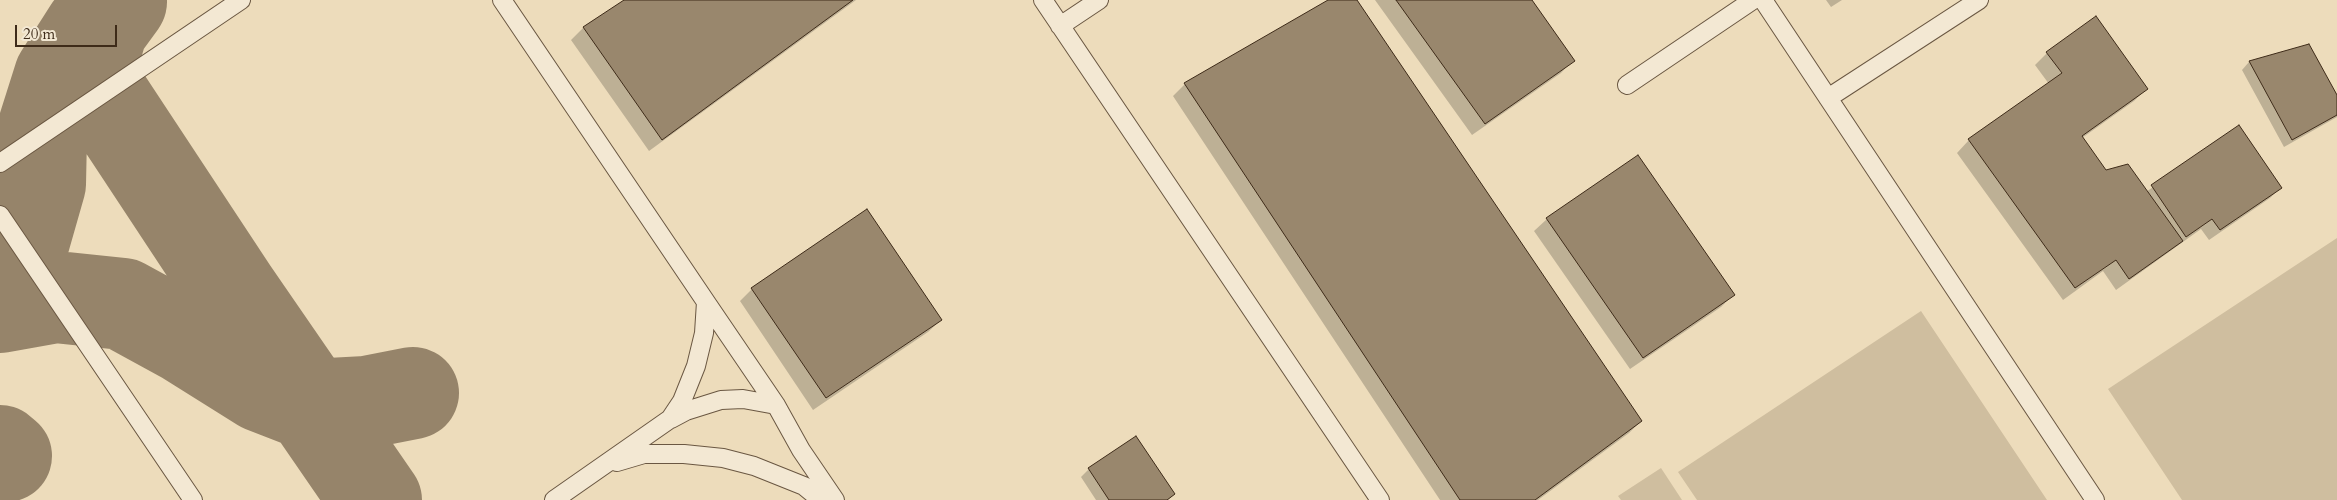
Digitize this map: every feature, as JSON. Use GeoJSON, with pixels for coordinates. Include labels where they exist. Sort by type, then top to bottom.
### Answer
{"type":"FeatureCollection","features":[{"type":"Feature","properties":{"kind":"lane"},"geometry":{"type":"LineString","coordinates":[[0,164],[241,0]]}},
{"type":"Feature","properties":{"kind":"lane"},"geometry":{"type":"LineString","coordinates":[[502,0],[776,405],[801,450],[835,500]]}},
{"type":"Feature","properties":{"kind":"lane"},"geometry":{"type":"LineString","coordinates":[[1043,0],[1380,500]]}},
{"type":"Feature","properties":{"kind":"lane"},"geometry":{"type":"LineString","coordinates":[[1060,26],[1099,0]]}},
{"type":"Feature","properties":{"kind":"lane"},"geometry":{"type":"LineString","coordinates":[[1627,85],[1753,0]]}},
{"type":"Feature","properties":{"kind":"lane"},"geometry":{"type":"LineString","coordinates":[[1763,0],[2095,500]]}},
{"type":"Feature","properties":{"kind":"lane"},"geometry":{"type":"LineString","coordinates":[[1828,98],[1978,0]]}},
{"type":"Feature","properties":{"kind":"lane"},"geometry":{"type":"LineString","coordinates":[[0,215],[193,500]]}},
{"type":"Feature","properties":{"kind":"lane"},"geometry":{"type":"LineString","coordinates":[[670,419],[682,401],[696,366],[704,333],[706,302]]}},
{"type":"Feature","properties":{"kind":"lane"},"geometry":{"type":"LineString","coordinates":[[554,500],[670,419],[700,405],[721,400],[743,398],[776,405]]}},
{"type":"Feature","properties":{"kind":"lane"},"geometry":{"type":"LineString","coordinates":[[606,464],[644,454],[684,454],[723,458],[754,466],[804,486],[821,500]]}},
{"type":"Feature","properties":{"kind":"shaded area"},"geometry":{"type":"Polygon","coordinates":[[[2337,238],[2337,500],[2182,500],[2108,389],[2337,238]]]}},
{"type":"Feature","properties":{"kind":"shaded area"},"geometry":{"type":"Polygon","coordinates":[[[1921,311],[2047,500],[1697,500],[1678,472],[1921,311]]]}},
{"type":"Feature","properties":{"kind":"shaded area"},"geometry":{"type":"Polygon","coordinates":[[[1661,468],[1682,500],[1621,500],[1618,496],[1661,468]]]}},
{"type":"Feature","properties":{"kind":"building"},"geometry":{"type":"Polygon","coordinates":[[[624,0],[853,0],[662,140],[583,27],[624,0]]]}},
{"type":"Feature","properties":{"kind":"building"},"geometry":{"type":"Polygon","coordinates":[[[1328,0],[1357,0],[1642,421],[1535,500],[1460,500],[1184,83],[1328,0]]]}},
{"type":"Feature","properties":{"kind":"building"},"geometry":{"type":"Polygon","coordinates":[[[1396,0],[1532,0],[1575,61],[1485,124],[1396,0]]]}},
{"type":"Feature","properties":{"kind":"building"},"geometry":{"type":"Polygon","coordinates":[[[2096,16],[2148,89],[2082,136],[2106,170],[2128,164],[2183,241],[2129,279],[2116,260],[2075,288],[1968,139],[2062,73],[2046,52],[2096,16]]]}},
{"type":"Feature","properties":{"kind":"building"},"geometry":{"type":"Polygon","coordinates":[[[2309,44],[2337,95],[2337,115],[2292,140],[2249,61],[2309,44]]]}},
{"type":"Feature","properties":{"kind":"building"},"geometry":{"type":"Polygon","coordinates":[[[2239,125],[2282,188],[2220,230],[2212,219],[2186,237],[2151,185],[2239,125]]]}},
{"type":"Feature","properties":{"kind":"building"},"geometry":{"type":"Polygon","coordinates":[[[1638,155],[1735,295],[1643,358],[1546,218],[1638,155]]]}},
{"type":"Feature","properties":{"kind":"building"},"geometry":{"type":"Polygon","coordinates":[[[867,209],[942,320],[826,398],[751,288],[867,209]]]}},
{"type":"Feature","properties":{"kind":"building"},"geometry":{"type":"Polygon","coordinates":[[[1136,436],[1175,494],[1167,500],[1109,500],[1088,468],[1136,436]]]}},
{"type":"Feature","properties":{"kind":"taxiway"},"geometry":{"type":"LineString","coordinates":[[121,2],[102,28],[93,59],[102,94],[232,291],[376,500]]}},
{"type":"Feature","properties":{"kind":"taxiway"},"geometry":{"type":"LineString","coordinates":[[0,280],[22,247],[40,184],[41,136],[60,76],[90,29]]}},
{"type":"Feature","properties":{"kind":"taxiway"},"geometry":{"type":"LineString","coordinates":[[0,307],[56,297],[123,304],[187,339],[262,386],[311,405],[367,402],[413,393]]}},
{"type":"Feature","properties":{"kind":"taxiway"},"geometry":{"type":"LineString","coordinates":[[0,451],[6,456]]}}]}
